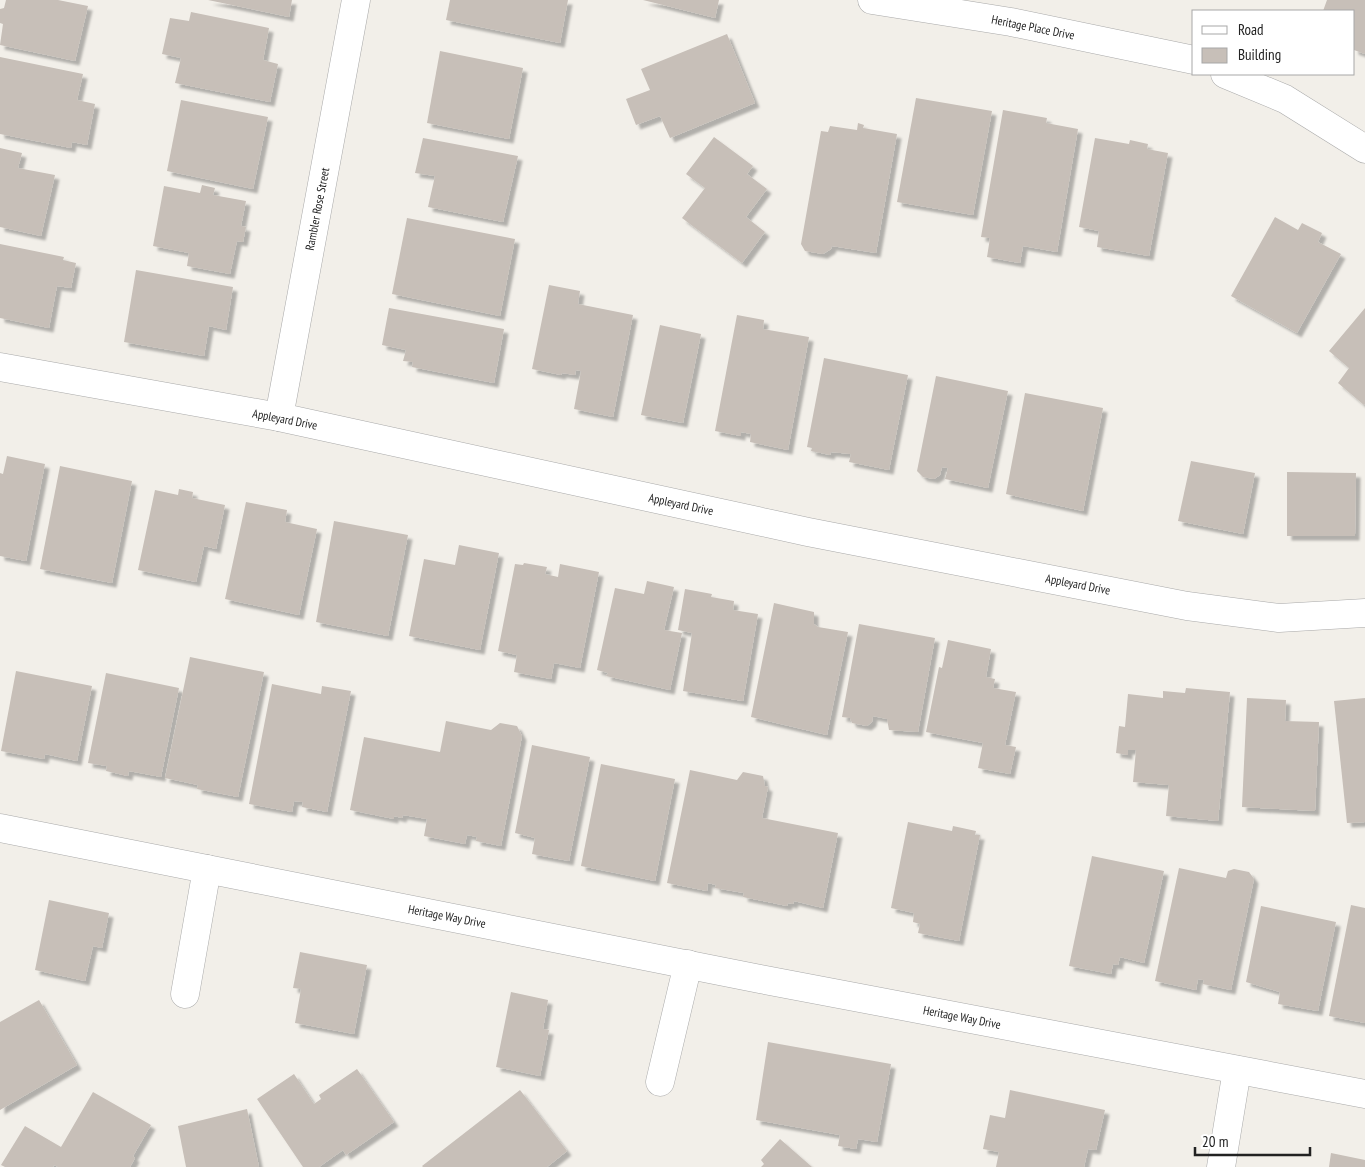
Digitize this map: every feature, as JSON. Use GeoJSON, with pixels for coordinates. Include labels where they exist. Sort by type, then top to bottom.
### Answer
{"type":"FeatureCollection","features":[{"type":"Feature","properties":{"kind":"street","name":"Rambler Rose Street"},"geometry":{"type":"LineString","coordinates":[[278,417],[356,0]]}},
{"type":"Feature","properties":{"kind":"street","name":"Heritage Place Drive"},"geometry":{"type":"LineString","coordinates":[[872,0],[1011,22],[1192,60]]}},
{"type":"Feature","properties":{"kind":"street"},"geometry":{"type":"LineString","coordinates":[[1228,75],[1285,99],[1365,149]]}},
{"type":"Feature","properties":{"kind":"street","name":"Appleyard Drive"},"geometry":{"type":"LineString","coordinates":[[0,367],[278,417],[808,532],[1187,606],[1279,618],[1365,613]]}},
{"type":"Feature","properties":{"kind":"street","name":"Heritage Way Drive"},"geometry":{"type":"LineString","coordinates":[[0,828],[688,964],[1365,1094]]}},
{"type":"Feature","properties":{"kind":"street"},"geometry":{"type":"LineString","coordinates":[[184,994],[207,869]]}},
{"type":"Feature","properties":{"kind":"street"},"geometry":{"type":"LineString","coordinates":[[660,1082],[688,964]]}},
{"type":"Feature","properties":{"kind":"street"},"geometry":{"type":"LineString","coordinates":[[1222,1167],[1237,1070]]}},
{"type":"Feature","properties":{"kind":"building"},"geometry":{"type":"Polygon","coordinates":[[[6,0],[58,0],[88,6],[75,61],[0,45],[3,24],[0,23],[0,9],[4,8],[6,0]]]}},
{"type":"Feature","properties":{"kind":"building"},"geometry":{"type":"Polygon","coordinates":[[[208,0],[292,0],[289,17],[208,0]]]}},
{"type":"Feature","properties":{"kind":"building"},"geometry":{"type":"Polygon","coordinates":[[[450,0],[568,0],[560,43],[446,20],[450,0]]]}},
{"type":"Feature","properties":{"kind":"building"},"geometry":{"type":"Polygon","coordinates":[[[643,0],[719,0],[715,18],[643,0]]]}},
{"type":"Feature","properties":{"kind":"building"},"geometry":{"type":"Polygon","coordinates":[[[1327,0],[1365,0],[1365,54],[1355,50],[1355,10],[1323,10],[1327,0]]]}},
{"type":"Feature","properties":{"kind":"building"},"geometry":{"type":"Polygon","coordinates":[[[191,12],[269,28],[263,60],[278,64],[270,102],[175,83],[181,58],[162,54],[170,18],[189,21],[191,12]]]}},
{"type":"Feature","properties":{"kind":"building"},"geometry":{"type":"Polygon","coordinates":[[[727,34],[755,103],[670,138],[660,116],[636,125],[626,99],[650,90],[641,69],[727,34]]]}},
{"type":"Feature","properties":{"kind":"building"},"geometry":{"type":"Polygon","coordinates":[[[440,51],[523,68],[509,139],[427,123],[440,51]]]}},
{"type":"Feature","properties":{"kind":"building"},"geometry":{"type":"Polygon","coordinates":[[[0,57],[83,74],[77,100],[95,104],[87,145],[72,142],[71,148],[0,134],[0,57]]]}},
{"type":"Feature","properties":{"kind":"building"},"geometry":{"type":"Polygon","coordinates":[[[916,98],[992,111],[973,215],[897,202],[916,98]]]}},
{"type":"Feature","properties":{"kind":"building"},"geometry":{"type":"Polygon","coordinates":[[[181,100],[268,117],[253,189],[167,171],[181,100]]]}},
{"type":"Feature","properties":{"kind":"building"},"geometry":{"type":"Polygon","coordinates":[[[1003,110],[1047,118],[1046,123],[1078,129],[1057,252],[1023,246],[1020,263],[987,257],[990,238],[981,237],[1003,110]]]}},
{"type":"Feature","properties":{"kind":"building"},"geometry":{"type":"Polygon","coordinates":[[[858,123],[864,125],[863,128],[897,134],[876,253],[832,246],[831,249],[823,254],[805,251],[801,244],[821,131],[828,132],[830,126],[857,130],[858,123]]]}},
{"type":"Feature","properties":{"kind":"building"},"geometry":{"type":"Polygon","coordinates":[[[714,137],[753,166],[747,174],[767,189],[746,217],[765,232],[742,263],[682,218],[705,188],[686,174],[714,137]]]}},
{"type":"Feature","properties":{"kind":"building"},"geometry":{"type":"Polygon","coordinates":[[[423,138],[518,156],[503,222],[428,207],[435,176],[415,173],[423,138]]]}},
{"type":"Feature","properties":{"kind":"building"},"geometry":{"type":"Polygon","coordinates":[[[1095,138],[1129,144],[1130,140],[1148,144],[1147,149],[1168,153],[1149,256],[1097,247],[1099,231],[1079,227],[1095,138]]]}},
{"type":"Feature","properties":{"kind":"building"},"geometry":{"type":"Polygon","coordinates":[[[0,148],[22,153],[18,168],[55,175],[41,236],[0,227],[0,148]]]}},
{"type":"Feature","properties":{"kind":"building"},"geometry":{"type":"Polygon","coordinates":[[[202,185],[215,188],[213,195],[246,201],[241,226],[246,227],[243,242],[237,241],[230,274],[187,266],[189,253],[153,246],[164,186],[200,193],[202,185]]]}},
{"type":"Feature","properties":{"kind":"building"},"geometry":{"type":"Polygon","coordinates":[[[1275,217],[1298,230],[1302,223],[1322,233],[1318,242],[1341,254],[1297,333],[1231,296],[1275,217]]]}},
{"type":"Feature","properties":{"kind":"building"},"geometry":{"type":"Polygon","coordinates":[[[407,218],[515,239],[500,316],[392,294],[407,218]]]}},
{"type":"Feature","properties":{"kind":"building"},"geometry":{"type":"Polygon","coordinates":[[[0,244],[64,257],[63,260],[76,263],[71,288],[57,286],[49,328],[0,318],[0,244]]]}},
{"type":"Feature","properties":{"kind":"building"},"geometry":{"type":"Polygon","coordinates":[[[136,270],[233,287],[226,330],[209,326],[204,356],[124,342],[136,270]]]}},
{"type":"Feature","properties":{"kind":"building"},"geometry":{"type":"Polygon","coordinates":[[[549,285],[580,291],[578,304],[633,315],[613,417],[574,409],[581,371],[576,370],[575,375],[562,373],[561,375],[532,369],[549,285]]]}},
{"type":"Feature","properties":{"kind":"building"},"geometry":{"type":"Polygon","coordinates":[[[389,308],[504,329],[494,383],[412,367],[413,362],[403,361],[406,350],[382,345],[389,308]]]}},
{"type":"Feature","properties":{"kind":"building"},"geometry":{"type":"Polygon","coordinates":[[[1365,308],[1364,405],[1338,383],[1349,368],[1329,351],[1365,308]]]}},
{"type":"Feature","properties":{"kind":"building"},"geometry":{"type":"Polygon","coordinates":[[[737,315],[764,320],[763,329],[809,337],[788,450],[750,442],[751,434],[741,432],[741,436],[715,431],[737,315]]]}},
{"type":"Feature","properties":{"kind":"building"},"geometry":{"type":"Polygon","coordinates":[[[660,325],[701,334],[683,423],[641,415],[660,325]]]}},
{"type":"Feature","properties":{"kind":"building"},"geometry":{"type":"Polygon","coordinates":[[[824,358],[908,375],[889,470],[849,462],[851,454],[831,452],[830,455],[811,451],[812,448],[807,447],[824,358]]]}},
{"type":"Feature","properties":{"kind":"building"},"geometry":{"type":"Polygon","coordinates":[[[936,376],[1008,391],[988,488],[945,479],[948,468],[942,467],[940,475],[934,479],[923,477],[917,471],[936,376]]]}},
{"type":"Feature","properties":{"kind":"building"},"geometry":{"type":"Polygon","coordinates":[[[1025,393],[1103,408],[1083,511],[1006,494],[1025,393]]]}},
{"type":"Feature","properties":{"kind":"building"},"geometry":{"type":"Polygon","coordinates":[[[7,456],[45,464],[26,561],[0,556],[0,473],[3,474],[7,456]]]}},
{"type":"Feature","properties":{"kind":"building"},"geometry":{"type":"Polygon","coordinates":[[[1191,461],[1255,473],[1243,534],[1178,521],[1191,461]]]}},
{"type":"Feature","properties":{"kind":"building"},"geometry":{"type":"Polygon","coordinates":[[[60,466],[132,481],[112,583],[40,569],[60,466]]]}},
{"type":"Feature","properties":{"kind":"building"},"geometry":{"type":"Polygon","coordinates":[[[1287,472],[1356,473],[1355,536],[1287,536],[1287,472]]]}},
{"type":"Feature","properties":{"kind":"building"},"geometry":{"type":"Polygon","coordinates":[[[179,489],[193,492],[192,498],[225,505],[216,549],[204,546],[196,582],[138,570],[155,490],[178,495],[179,489]]]}},
{"type":"Feature","properties":{"kind":"building"},"geometry":{"type":"Polygon","coordinates":[[[246,502],[287,510],[285,522],[317,529],[299,615],[225,599],[246,502]]]}},
{"type":"Feature","properties":{"kind":"building"},"geometry":{"type":"Polygon","coordinates":[[[334,521],[408,535],[388,636],[316,622],[334,521]]]}},
{"type":"Feature","properties":{"kind":"building"},"geometry":{"type":"Polygon","coordinates":[[[459,545],[499,553],[480,650],[409,636],[424,559],[455,565],[459,545]]]}},
{"type":"Feature","properties":{"kind":"building"},"geometry":{"type":"Polygon","coordinates":[[[524,563],[547,567],[545,574],[558,577],[560,564],[599,572],[580,668],[554,663],[551,679],[514,672],[517,655],[498,651],[515,564],[523,565],[524,563]]]}},
{"type":"Feature","properties":{"kind":"building"},"geometry":{"type":"Polygon","coordinates":[[[647,581],[674,587],[664,630],[682,633],[670,690],[606,676],[608,673],[597,670],[615,588],[644,594],[647,581]]]}},
{"type":"Feature","properties":{"kind":"building"},"geometry":{"type":"Polygon","coordinates":[[[685,589],[712,594],[711,597],[734,601],[733,610],[758,614],[743,701],[683,691],[692,633],[678,630],[685,589]]]}},
{"type":"Feature","properties":{"kind":"building"},"geometry":{"type":"Polygon","coordinates":[[[774,603],[814,612],[814,624],[818,627],[848,632],[827,735],[751,717],[774,603]]]}},
{"type":"Feature","properties":{"kind":"building"},"geometry":{"type":"Polygon","coordinates":[[[859,624],[935,638],[918,732],[889,730],[887,719],[873,716],[872,722],[867,726],[852,723],[850,718],[842,717],[859,624]]]}},
{"type":"Feature","properties":{"kind":"building"},"geometry":{"type":"Polygon","coordinates":[[[948,640],[991,649],[986,677],[995,679],[993,688],[1016,692],[1005,745],[1016,747],[1010,774],[978,768],[983,743],[926,732],[939,667],[942,668],[948,640]]]}},
{"type":"Feature","properties":{"kind":"building"},"geometry":{"type":"Polygon","coordinates":[[[190,657],[264,672],[238,797],[197,789],[198,785],[165,778],[190,657]]]}},
{"type":"Feature","properties":{"kind":"building"},"geometry":{"type":"Polygon","coordinates":[[[16,671],[92,686],[77,761],[45,754],[44,759],[1,751],[16,671]]]}},
{"type":"Feature","properties":{"kind":"building"},"geometry":{"type":"Polygon","coordinates":[[[106,673],[179,688],[161,777],[129,771],[128,776],[106,771],[107,766],[88,763],[106,673]]]}},
{"type":"Feature","properties":{"kind":"building"},"geometry":{"type":"Polygon","coordinates":[[[272,684],[321,694],[322,686],[351,691],[327,812],[302,807],[303,802],[294,801],[292,812],[249,804],[272,684]]]}},
{"type":"Feature","properties":{"kind":"building"},"geometry":{"type":"Polygon","coordinates":[[[1186,688],[1230,692],[1218,821],[1166,816],[1169,785],[1133,782],[1136,750],[1128,750],[1128,755],[1116,753],[1119,726],[1125,727],[1128,694],[1163,698],[1163,691],[1185,693],[1186,688]]]}},
{"type":"Feature","properties":{"kind":"building"},"geometry":{"type":"Polygon","coordinates":[[[1247,698],[1286,700],[1285,721],[1319,722],[1315,811],[1242,807],[1247,698]]]}},
{"type":"Feature","properties":{"kind":"building"},"geometry":{"type":"Polygon","coordinates":[[[1365,698],[1365,822],[1347,823],[1334,701],[1365,698]]]}},
{"type":"Feature","properties":{"kind":"building"},"geometry":{"type":"Polygon","coordinates":[[[446,721],[491,730],[500,723],[517,726],[522,736],[501,846],[476,841],[477,837],[467,835],[465,844],[424,836],[427,819],[403,815],[402,818],[394,816],[394,819],[350,810],[364,737],[440,752],[446,721]]]}},
{"type":"Feature","properties":{"kind":"building"},"geometry":{"type":"Polygon","coordinates":[[[532,745],[590,757],[569,861],[532,854],[535,838],[515,833],[532,745]]]}},
{"type":"Feature","properties":{"kind":"building"},"geometry":{"type":"Polygon","coordinates":[[[601,764],[675,779],[655,881],[581,866],[601,764]]]}},
{"type":"Feature","properties":{"kind":"building"},"geometry":{"type":"Polygon","coordinates":[[[690,770],[737,780],[743,772],[763,776],[765,786],[768,787],[762,818],[838,833],[823,908],[794,901],[793,904],[788,903],[787,906],[743,897],[744,893],[715,888],[716,885],[708,883],[707,891],[667,883],[690,770]]]}},
{"type":"Feature","properties":{"kind":"building"},"geometry":{"type":"Polygon","coordinates":[[[908,822],[952,831],[953,826],[976,831],[975,835],[980,835],[959,941],[918,933],[920,924],[913,922],[914,913],[891,908],[908,822]]]}},
{"type":"Feature","properties":{"kind":"building"},"geometry":{"type":"Polygon","coordinates":[[[1092,856],[1164,871],[1144,963],[1120,957],[1118,965],[1113,964],[1111,974],[1069,966],[1092,856]]]}},
{"type":"Feature","properties":{"kind":"building"},"geometry":{"type":"Polygon","coordinates":[[[1179,868],[1226,878],[1228,871],[1234,869],[1249,872],[1254,879],[1231,990],[1203,984],[1204,980],[1198,979],[1196,990],[1155,981],[1179,868]]]}},
{"type":"Feature","properties":{"kind":"building"},"geometry":{"type":"Polygon","coordinates":[[[49,900],[109,913],[102,948],[93,946],[85,981],[35,970],[49,900]]]}},
{"type":"Feature","properties":{"kind":"building"},"geometry":{"type":"Polygon","coordinates":[[[1351,905],[1365,908],[1365,1023],[1329,1016],[1351,905]]]}},
{"type":"Feature","properties":{"kind":"building"},"geometry":{"type":"Polygon","coordinates":[[[1261,906],[1336,922],[1318,1011],[1278,1004],[1280,992],[1246,982],[1261,906]]]}},
{"type":"Feature","properties":{"kind":"building"},"geometry":{"type":"Polygon","coordinates":[[[300,952],[367,965],[354,1034],[295,1023],[301,989],[293,988],[300,952]]]}},
{"type":"Feature","properties":{"kind":"building"},"geometry":{"type":"Polygon","coordinates":[[[511,992],[548,1000],[543,1029],[549,1030],[540,1076],[496,1067],[511,992]]]}},
{"type":"Feature","properties":{"kind":"building"},"geometry":{"type":"Polygon","coordinates":[[[39,1000],[77,1065],[0,1110],[0,1022],[39,1000]]]}},
{"type":"Feature","properties":{"kind":"building"},"geometry":{"type":"Polygon","coordinates":[[[768,1042],[891,1064],[877,1142],[858,1139],[856,1149],[838,1146],[840,1135],[756,1120],[768,1042]]]}},
{"type":"Feature","properties":{"kind":"building"},"geometry":{"type":"Polygon","coordinates":[[[357,1069],[394,1122],[346,1155],[343,1150],[319,1167],[303,1167],[257,1099],[294,1074],[314,1104],[321,1099],[319,1095],[357,1069]]]}},
{"type":"Feature","properties":{"kind":"building"},"geometry":{"type":"Polygon","coordinates":[[[520,1090],[567,1151],[547,1167],[422,1166],[520,1090]]]}},
{"type":"Feature","properties":{"kind":"building"},"geometry":{"type":"Polygon","coordinates":[[[1010,1090],[1105,1110],[1096,1150],[1088,1149],[1084,1167],[996,1167],[999,1152],[983,1149],[990,1115],[1005,1118],[1010,1090]]]}},
{"type":"Feature","properties":{"kind":"building"},"geometry":{"type":"Polygon","coordinates":[[[93,1092],[151,1125],[133,1156],[135,1158],[130,1167],[58,1167],[54,1165],[53,1167],[5,1167],[1,1165],[25,1126],[61,1147],[93,1092]]]}},
{"type":"Feature","properties":{"kind":"building"},"geometry":{"type":"Polygon","coordinates":[[[247,1109],[259,1167],[186,1167],[178,1126],[247,1109]]]}},
{"type":"Feature","properties":{"kind":"building"},"geometry":{"type":"Polygon","coordinates":[[[780,1139],[812,1167],[761,1167],[764,1164],[761,1160],[780,1139]]]}},
{"type":"Feature","properties":{"kind":"building"},"geometry":{"type":"Polygon","coordinates":[[[1331,1153],[1365,1160],[1365,1167],[1329,1167],[1331,1153]]]}}]}
